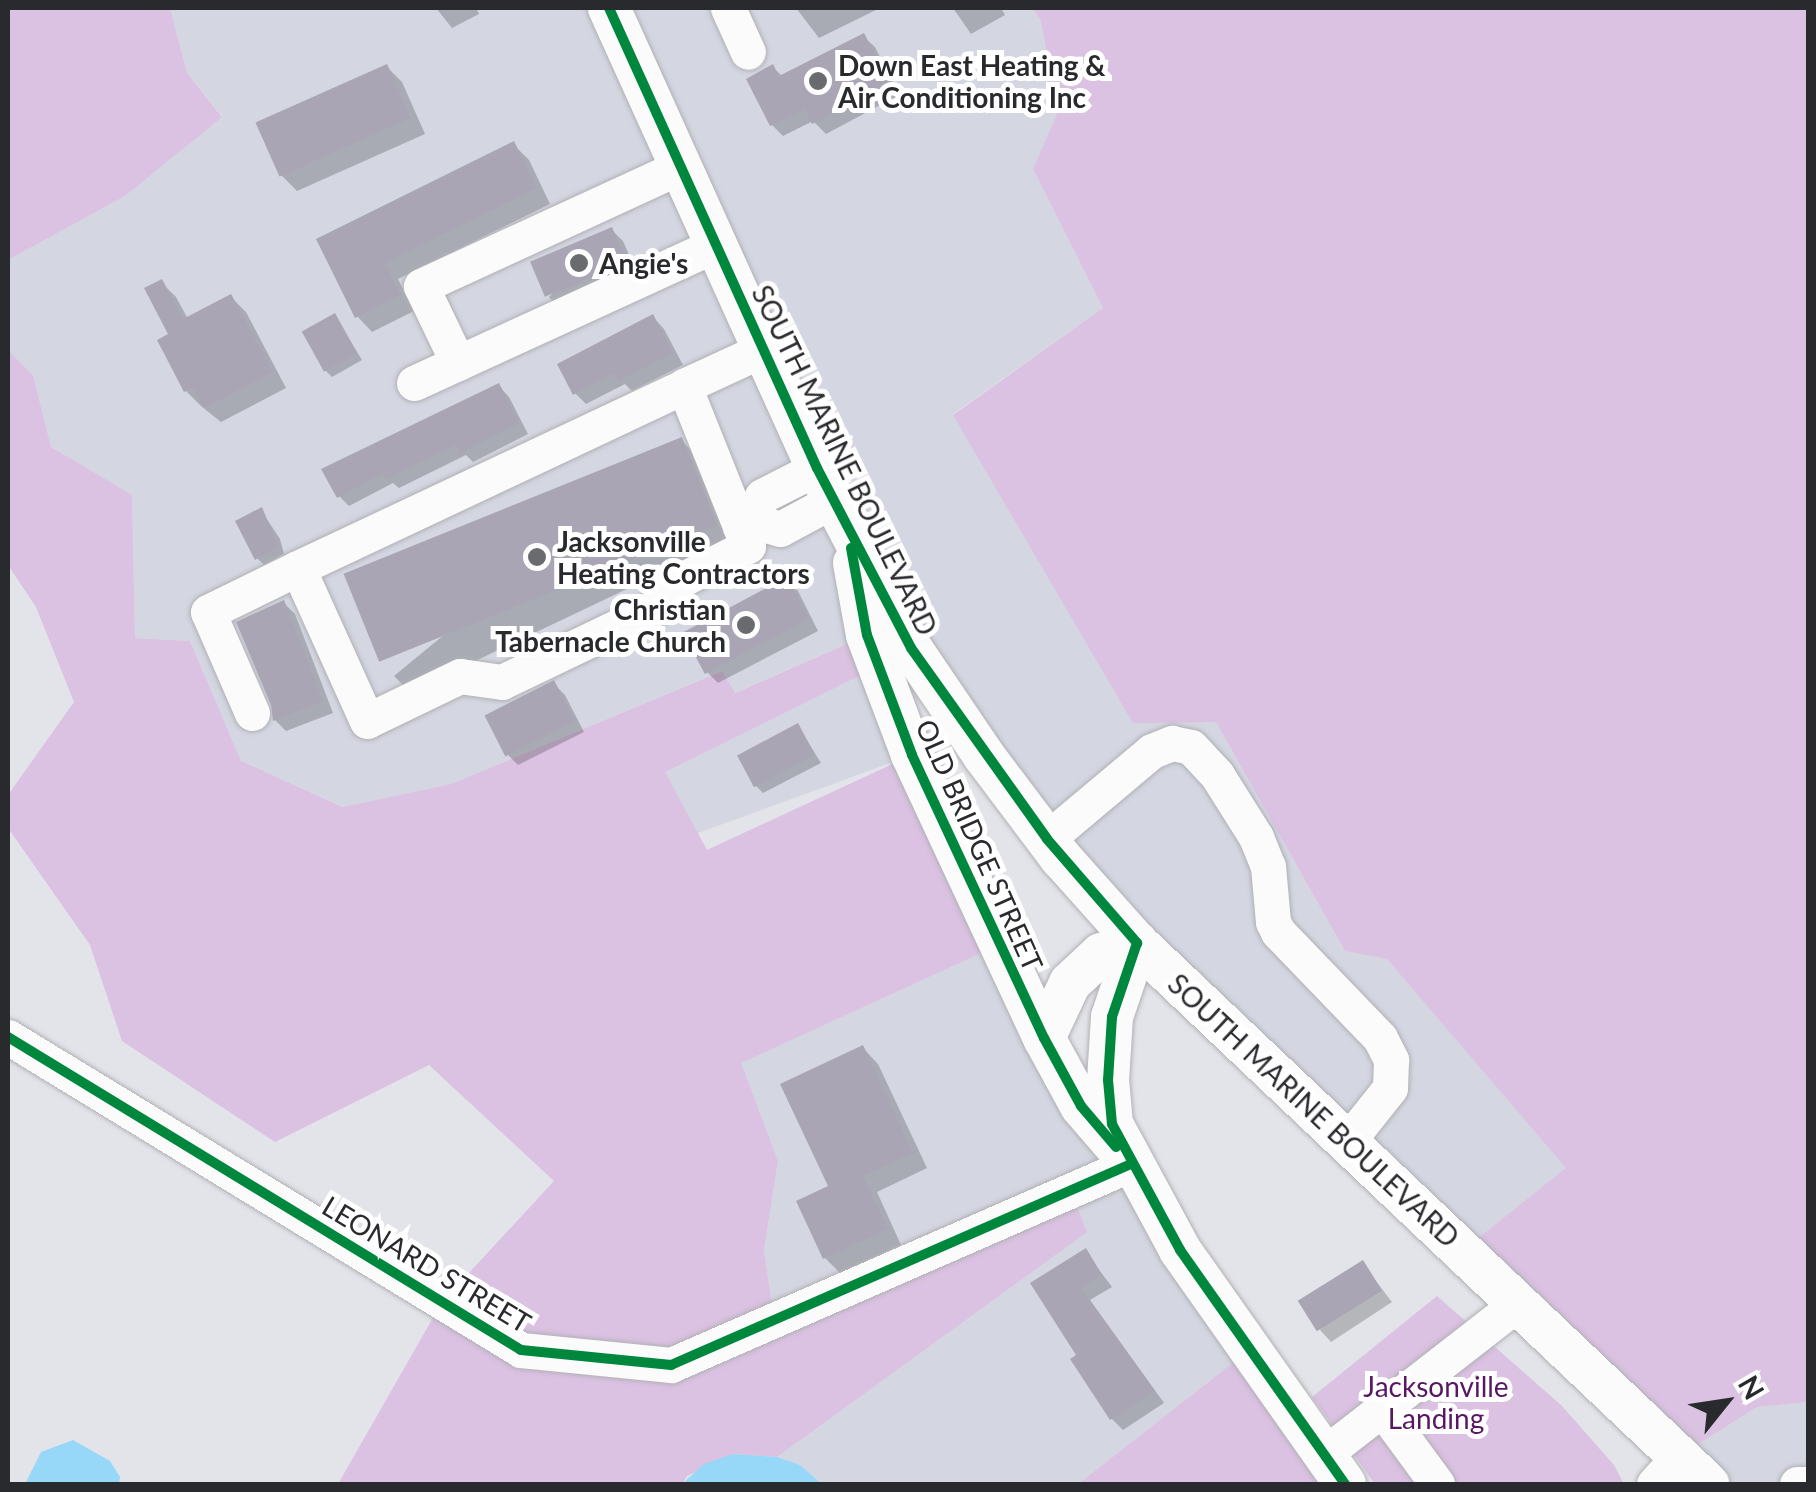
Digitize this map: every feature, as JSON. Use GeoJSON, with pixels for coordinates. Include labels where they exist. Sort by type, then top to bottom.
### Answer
{"type":"FeatureCollection","features":[{"type":"Feature","properties":{"kind":"main road","name":"SOUTH MARINE BOULEVARD"},"geometry":{"type":"LineString","coordinates":[[610,8],[832,496],[911,648],[1047,839],[1137,943],[1518,1304],[1680,1475]]}},
{"type":"Feature","properties":{"kind":"main road","name":"OLD BRIDGE STREET"},"geometry":{"type":"LineString","coordinates":[[832,496],[867,634],[912,755],[1044,1038],[1082,1106],[1131,1164]]}},
{"type":"Feature","properties":{"kind":"main road","name":"OLD BRIDGE STREET"},"geometry":{"type":"LineString","coordinates":[[1137,943],[1112,1017],[1108,1080],[1112,1124],[1131,1164],[1209,1294],[1334,1470]]}},
{"type":"Feature","properties":{"kind":"main road"},"geometry":{"type":"LineString","coordinates":[[1044,1038],[1070,984],[1101,954],[1137,943]]}},
{"type":"Feature","properties":{"kind":"street"},"geometry":{"type":"LineString","coordinates":[[728,8],[748,52]]}},
{"type":"Feature","properties":{"kind":"street"},"geometry":{"type":"LineString","coordinates":[[458,364],[422,286],[680,167]]}},
{"type":"Feature","properties":{"kind":"street"},"geometry":{"type":"LineString","coordinates":[[414,384],[715,245]]}},
{"type":"Feature","properties":{"kind":"street"},"geometry":{"type":"LineString","coordinates":[[252,713],[208,612],[764,349]]}},
{"type":"Feature","properties":{"kind":"street"},"geometry":{"type":"LineString","coordinates":[[298,568],[367,721],[460,676],[502,682],[652,610],[669,586],[748,546],[745,524],[684,386]]}},
{"type":"Feature","properties":{"kind":"street"},"geometry":{"type":"LineString","coordinates":[[745,524],[780,529],[832,496]]}},
{"type":"Feature","properties":{"kind":"street"},"geometry":{"type":"LineString","coordinates":[[1047,839],[1152,751],[1172,743],[1191,747],[1217,775],[1256,837],[1268,866],[1273,922],[1278,932],[1380,1038],[1392,1060],[1390,1088],[1347,1142]]}},
{"type":"Feature","properties":{"kind":"street","name":"LEONARD STREET"},"geometry":{"type":"LineString","coordinates":[[8,1037],[521,1350],[672,1365],[1131,1164]]}},
{"type":"Feature","properties":{"kind":"street"},"geometry":{"type":"LineString","coordinates":[[1334,1470],[1382,1409],[1518,1304]]}},
{"type":"Feature","properties":{"kind":"street"},"geometry":{"type":"LineString","coordinates":[[1382,1409],[1437,1484]]}},
{"type":"Feature","properties":{"kind":"street"},"geometry":{"type":"LineString","coordinates":[[1798,1484],[1807,1484]]}},
{"type":"Feature","properties":{"kind":"shaded area"},"geometry":{"type":"Polygon","coordinates":[[[170,8],[1033,8],[1041,22],[1059,112],[1033,169],[1103,308],[953,414],[1216,722],[1345,951],[1387,959],[1567,1168],[1462,1251],[867,635],[734,693],[721,671],[451,784],[344,807],[241,761],[190,641],[135,638],[132,496],[51,447],[33,375],[8,350],[8,260],[125,196],[222,116],[187,73],[170,8]]]}},
{"type":"Feature","properties":{"kind":"shaded area"},"geometry":{"type":"Polygon","coordinates":[[[879,666],[911,755],[687,837],[654,748],[879,666]]]}},
{"type":"Feature","properties":{"kind":"shaded area"},"geometry":{"type":"Polygon","coordinates":[[[1001,944],[1248,1351],[1078,1484],[822,1484],[800,1465],[777,1457],[1087,1231],[774,1320],[764,1250],[778,1161],[740,1063],[1001,944]]]}},
{"type":"Feature","properties":{"kind":"shaded area"},"geometry":{"type":"Polygon","coordinates":[[[1808,1402],[1808,1484],[1708,1484],[1678,1457],[1757,1407],[1808,1402]]]}},
{"type":"Feature","properties":{"kind":"green space"},"geometry":{"type":"Polygon","coordinates":[[[8,8],[170,8],[187,73],[222,117],[125,196],[8,260],[8,8]]]}},
{"type":"Feature","properties":{"kind":"green space"},"geometry":{"type":"Polygon","coordinates":[[[1033,8],[1808,8],[1808,1402],[1757,1407],[1678,1457],[1462,1251],[1566,1168],[1387,959],[1345,951],[1216,722],[1133,723],[953,415],[1103,308],[1033,169],[1058,112],[1041,22],[1033,8]]]}},
{"type":"Feature","properties":{"kind":"green space"},"geometry":{"type":"Polygon","coordinates":[[[8,350],[33,375],[51,447],[132,495],[135,638],[190,641],[241,761],[343,807],[451,784],[722,671],[735,693],[867,635],[879,666],[665,772],[707,850],[912,755],[1001,944],[741,1063],[778,1161],[764,1250],[774,1319],[1070,1191],[1087,1232],[777,1457],[733,1454],[687,1476],[682,1484],[338,1484],[442,1302],[554,1181],[429,1065],[275,1142],[122,1041],[90,945],[8,828],[8,795],[74,702],[36,607],[8,565],[8,350]]]}},
{"type":"Feature","properties":{"kind":"green space","name":"Jacksonville Landing"},"geometry":{"type":"Polygon","coordinates":[[[1437,1296],[1562,1406],[1614,1465],[1624,1484],[1375,1484],[1312,1397],[1437,1296]]]}},
{"type":"Feature","properties":{"kind":"green space"},"geometry":{"type":"Polygon","coordinates":[[[1248,1351],[1345,1484],[1078,1484],[1248,1351]]]}},
{"type":"Feature","properties":{"kind":"water"},"geometry":{"type":"Polygon","coordinates":[[[73,1440],[110,1461],[120,1477],[119,1484],[25,1484],[41,1452],[73,1440]]]}},
{"type":"Feature","properties":{"kind":"water"},"geometry":{"type":"Polygon","coordinates":[[[733,1454],[777,1457],[800,1465],[822,1484],[682,1484],[704,1464],[733,1454]]]}},
{"type":"Feature","properties":{"kind":"building","name":"Down East Heating & Air Conditioning Inc"},"geometry":{"type":"Polygon","coordinates":[[[864,33],[890,84],[812,124],[805,109],[770,126],[746,79],[773,64],[779,76],[864,33]]]}},
{"type":"Feature","properties":{"kind":"building"},"geometry":{"type":"Polygon","coordinates":[[[387,64],[411,118],[279,176],[255,123],[387,64]]]}},
{"type":"Feature","properties":{"kind":"building"},"geometry":{"type":"Polygon","coordinates":[[[514,141],[537,188],[385,263],[400,295],[355,318],[316,239],[514,141]]]}},
{"type":"Feature","properties":{"kind":"building","name":"Angie's"},"geometry":{"type":"Polygon","coordinates":[[[612,227],[627,262],[545,297],[530,262],[612,227]]]}},
{"type":"Feature","properties":{"kind":"building"},"geometry":{"type":"Polygon","coordinates":[[[162,279],[183,319],[231,294],[273,372],[204,408],[193,388],[184,392],[157,340],[168,334],[144,288],[162,279]]]}},
{"type":"Feature","properties":{"kind":"building"},"geometry":{"type":"Polygon","coordinates":[[[335,313],[357,353],[324,372],[302,331],[335,313]]]}},
{"type":"Feature","properties":{"kind":"building"},"geometry":{"type":"Polygon","coordinates":[[[653,314],[673,353],[619,381],[614,373],[573,395],[557,364],[653,314]]]}},
{"type":"Feature","properties":{"kind":"building"},"geometry":{"type":"Polygon","coordinates":[[[499,383],[519,423],[460,453],[456,445],[386,479],[383,473],[337,498],[321,469],[499,383]]]}},
{"type":"Feature","properties":{"kind":"building","name":"Jacksonville Heating Contractors"},"geometry":{"type":"Polygon","coordinates":[[[682,437],[718,525],[379,662],[344,574],[682,437]]]}},
{"type":"Feature","properties":{"kind":"building"},"geometry":{"type":"Polygon","coordinates":[[[262,507],[278,547],[255,560],[235,521],[262,507]]]}},
{"type":"Feature","properties":{"kind":"building","name":"Christian Tabernacle Church"},"geometry":{"type":"Polygon","coordinates":[[[787,577],[809,618],[705,674],[683,632],[787,577]]]}},
{"type":"Feature","properties":{"kind":"building"},"geometry":{"type":"Polygon","coordinates":[[[284,600],[323,701],[273,721],[271,705],[236,622],[284,600]]]}},
{"type":"Feature","properties":{"kind":"building"},"geometry":{"type":"Polygon","coordinates":[[[554,680],[575,721],[505,756],[485,715],[554,680]]]}},
{"type":"Feature","properties":{"kind":"building"},"geometry":{"type":"Polygon","coordinates":[[[798,723],[815,755],[754,787],[737,755],[798,723]]]}},
{"type":"Feature","properties":{"kind":"building"},"geometry":{"type":"Polygon","coordinates":[[[863,1045],[913,1153],[863,1176],[888,1229],[823,1259],[796,1201],[828,1186],[780,1084],[863,1045]]]}},
{"type":"Feature","properties":{"kind":"building"},"geometry":{"type":"Polygon","coordinates":[[[1086,1248],[1102,1275],[1081,1288],[1155,1391],[1110,1420],[1070,1359],[1076,1355],[1030,1283],[1086,1248]]]}},
{"type":"Feature","properties":{"kind":"building"},"geometry":{"type":"Polygon","coordinates":[[[1363,1260],[1382,1291],[1317,1331],[1298,1301],[1363,1260]]]}},
{"type":"Feature","properties":{"kind":"cycle path"},"geometry":{"type":"LineString","coordinates":[[609,8],[817,468],[911,648],[1047,839],[1137,943],[1112,1017],[1108,1080],[1112,1124],[1180,1250],[1345,1484]]}},
{"type":"Feature","properties":{"kind":"cycle path"},"geometry":{"type":"LineString","coordinates":[[851,548],[867,635],[912,755],[1044,1038],[1081,1106],[1116,1147]]}},
{"type":"Feature","properties":{"kind":"cycle path"},"geometry":{"type":"LineString","coordinates":[[8,1037],[521,1350],[671,1365],[1131,1164]]}},
{"type":"Feature","properties":{"kind":"place","name":"Down East Heating & Air Conditioning Inc"},"geometry":{"type":"Point","coordinates":[818,81]}},
{"type":"Feature","properties":{"kind":"place","name":"Angie's"},"geometry":{"type":"Point","coordinates":[579,263]}},
{"type":"Feature","properties":{"kind":"place","name":"Jacksonville Heating Contractors"},"geometry":{"type":"Point","coordinates":[537,557]}},
{"type":"Feature","properties":{"kind":"place","name":"Christian Tabernacle Church"},"geometry":{"type":"Point","coordinates":[746,625]}}]}
